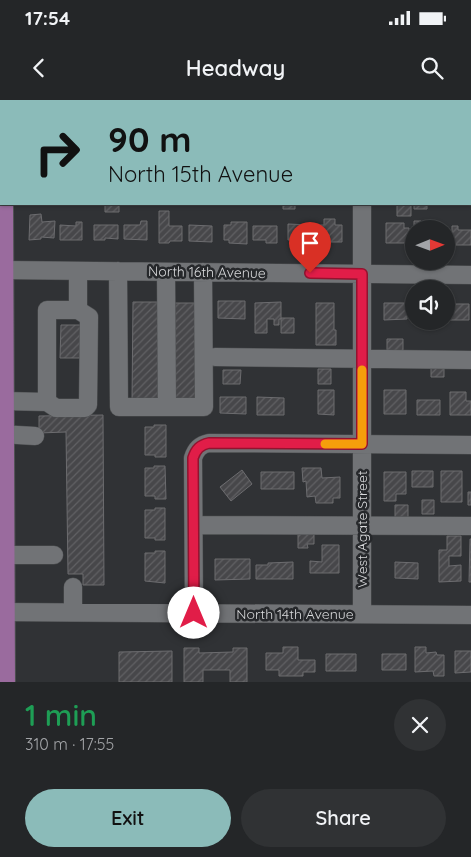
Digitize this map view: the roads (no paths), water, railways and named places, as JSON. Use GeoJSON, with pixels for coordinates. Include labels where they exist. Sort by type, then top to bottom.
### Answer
{"type":"FeatureCollection","features":[{"type":"Feature","properties":{"kind":"main road"},"geometry":{"type":"LineString","coordinates":[[2,205],[1,349],[3,402],[1,434],[4,682]]}},
{"type":"Feature","properties":{"kind":"street","name":"West Agate Street"},"geometry":{"type":"LineString","coordinates":[[362,205],[362,614]]}},
{"type":"Feature","properties":{"kind":"street","name":"North 16th Avenue"},"geometry":{"type":"LineString","coordinates":[[2,261],[78,271],[471,275]]}},
{"type":"Feature","properties":{"kind":"street"},"geometry":{"type":"LineString","coordinates":[[78,271],[78,310]]}},
{"type":"Feature","properties":{"kind":"street"},"geometry":{"type":"LineString","coordinates":[[118,271],[119,407],[204,407],[204,272]]}},
{"type":"Feature","properties":{"kind":"street"},"geometry":{"type":"LineString","coordinates":[[166,272],[167,407]]}},
{"type":"Feature","properties":{"kind":"street"},"geometry":{"type":"LineString","coordinates":[[3,402],[47,402],[56,408],[85,408],[88,405],[89,317],[78,310],[47,310],[47,402]]}},
{"type":"Feature","properties":{"kind":"street"},"geometry":{"type":"LineString","coordinates":[[215,357],[471,360]]}},
{"type":"Feature","properties":{"kind":"street"},"geometry":{"type":"LineString","coordinates":[[1,434],[35,436]]}},
{"type":"Feature","properties":{"kind":"street"},"geometry":{"type":"LineString","coordinates":[[194,613],[193,458],[195,452],[203,444],[471,445]]}},
{"type":"Feature","properties":{"kind":"street"},"geometry":{"type":"LineString","coordinates":[[194,525],[471,526]]}},
{"type":"Feature","properties":{"kind":"street"},"geometry":{"type":"LineString","coordinates":[[3,555],[54,555]]}},
{"type":"Feature","properties":{"kind":"street"},"geometry":{"type":"LineString","coordinates":[[73,587],[73,612]]}},
{"type":"Feature","properties":{"kind":"street","name":"North 14th Avenue"},"geometry":{"type":"LineString","coordinates":[[2,612],[471,615]]}}]}
